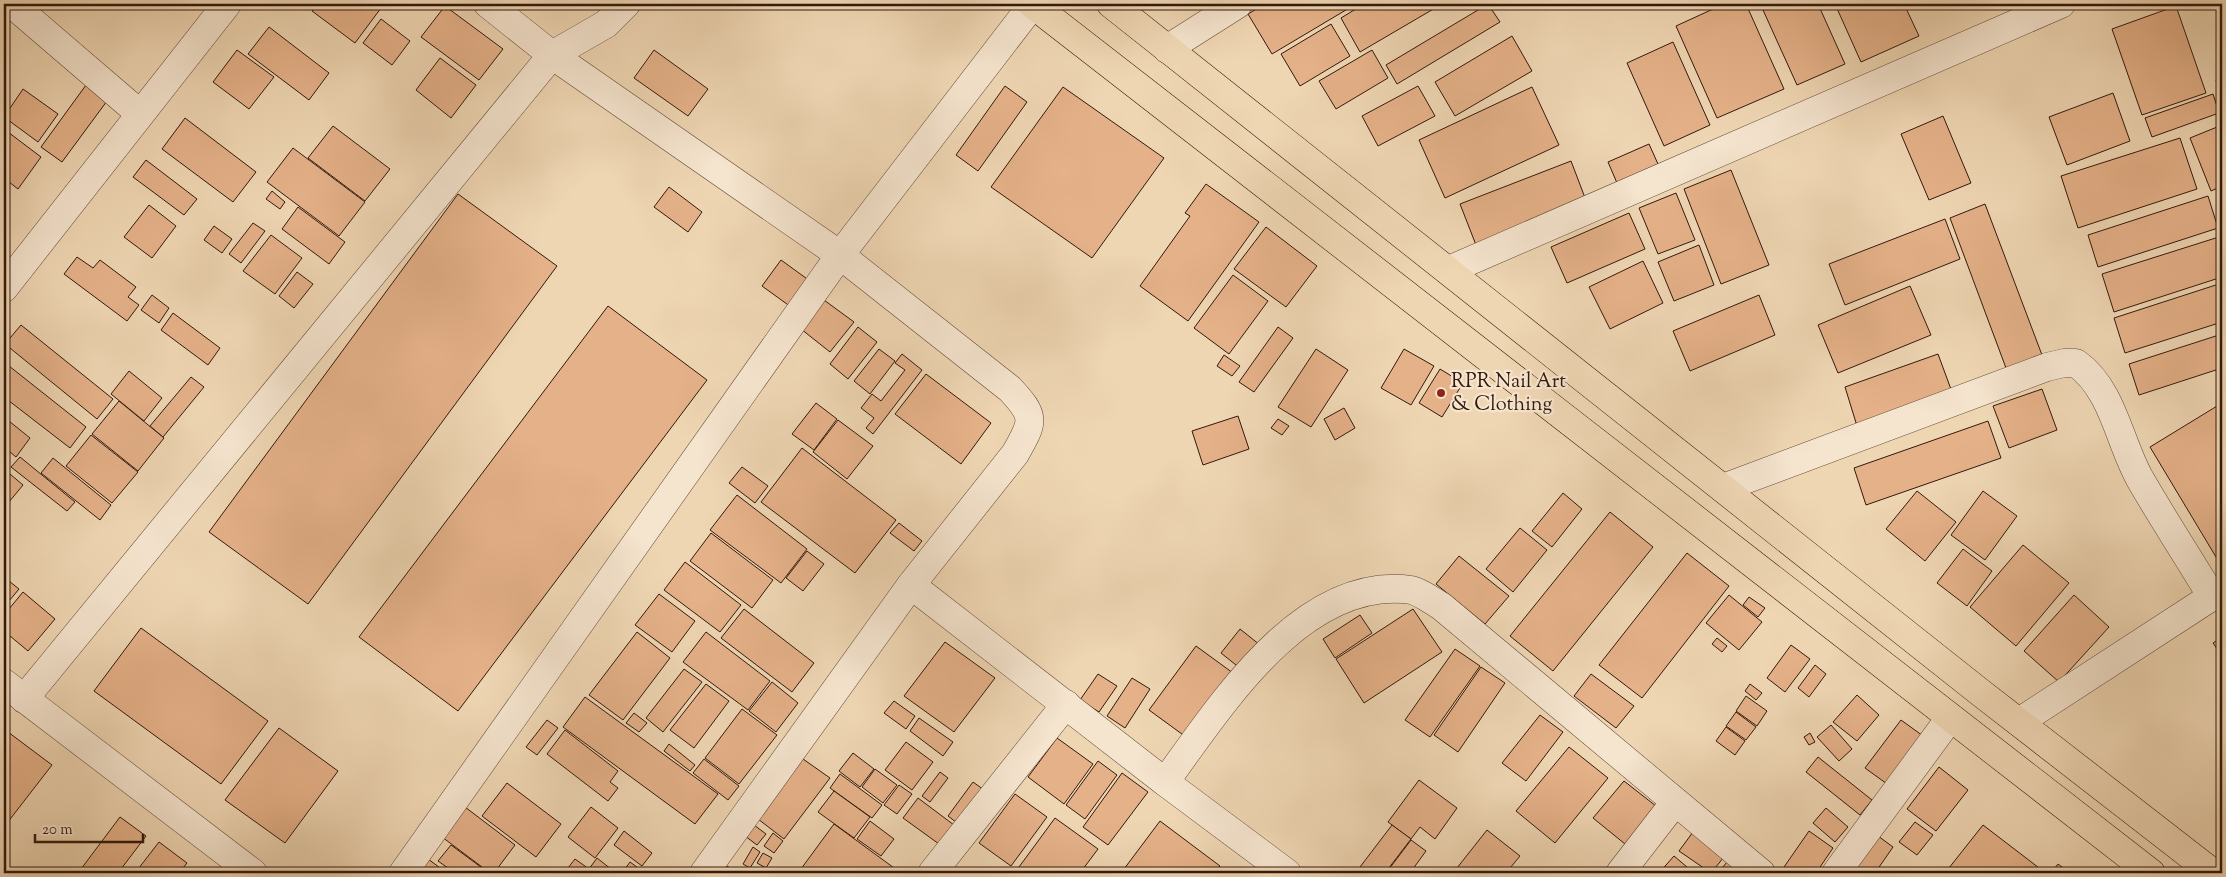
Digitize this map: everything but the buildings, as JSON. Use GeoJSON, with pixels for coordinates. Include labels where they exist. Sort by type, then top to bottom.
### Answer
{"type":"FeatureCollection","features":[{"type":"Feature","properties":{"kind":"main road"},"geometry":{"type":"LineString","coordinates":[[1032,4],[2150,873]]}},
{"type":"Feature","properties":{"kind":"main road"},"geometry":{"type":"LineString","coordinates":[[1111,4],[2019,722],[2213,873]]}},
{"type":"Feature","properties":{"kind":"street"},"geometry":{"type":"LineString","coordinates":[[12,4],[140,113]]}},
{"type":"Feature","properties":{"kind":"street"},"geometry":{"type":"LineString","coordinates":[[4,288],[227,4]]}},
{"type":"Feature","properties":{"kind":"street"},"geometry":{"type":"LineString","coordinates":[[488,4],[552,55],[840,255],[1010,389],[1026,407],[1030,419],[1028,433],[1015,454],[911,585],[704,873]]}},
{"type":"Feature","properties":{"kind":"street"},"geometry":{"type":"LineString","coordinates":[[253,873],[14,691],[552,55],[606,24],[626,4]]}},
{"type":"Feature","properties":{"kind":"street"},"geometry":{"type":"LineString","coordinates":[[403,873],[840,255],[1032,4]]}},
{"type":"Feature","properties":{"kind":"street"},"geometry":{"type":"LineString","coordinates":[[1167,48],[1238,4]]}},
{"type":"Feature","properties":{"kind":"street"},"geometry":{"type":"LineString","coordinates":[[1449,270],[2061,4]]}},
{"type":"Feature","properties":{"kind":"street"},"geometry":{"type":"LineString","coordinates":[[1723,488],[2047,367],[2064,363],[2076,363],[2093,378],[2106,402],[2139,477],[2217,593],[2019,722]]}},
{"type":"Feature","properties":{"kind":"street"},"geometry":{"type":"LineString","coordinates":[[911,585],[1165,782],[1286,873]]}},
{"type":"Feature","properties":{"kind":"street"},"geometry":{"type":"LineString","coordinates":[[1165,782],[1245,674],[1275,645],[1306,620],[1338,601],[1379,590],[1413,590],[1441,606],[1761,873]]}},
{"type":"Feature","properties":{"kind":"street"},"geometry":{"type":"LineString","coordinates":[[932,873],[1066,704]]}},
{"type":"Feature","properties":{"kind":"street"},"geometry":{"type":"LineString","coordinates":[[1836,873],[1950,718]]}},
{"type":"Feature","properties":{"kind":"street"},"geometry":{"type":"LineString","coordinates":[[1620,873],[1675,802]]}},
{"type":"Feature","properties":{"kind":"place","name":"RPR Nail Art & Clothing"},"geometry":{"type":"Point","coordinates":[1441,393]}}]}
